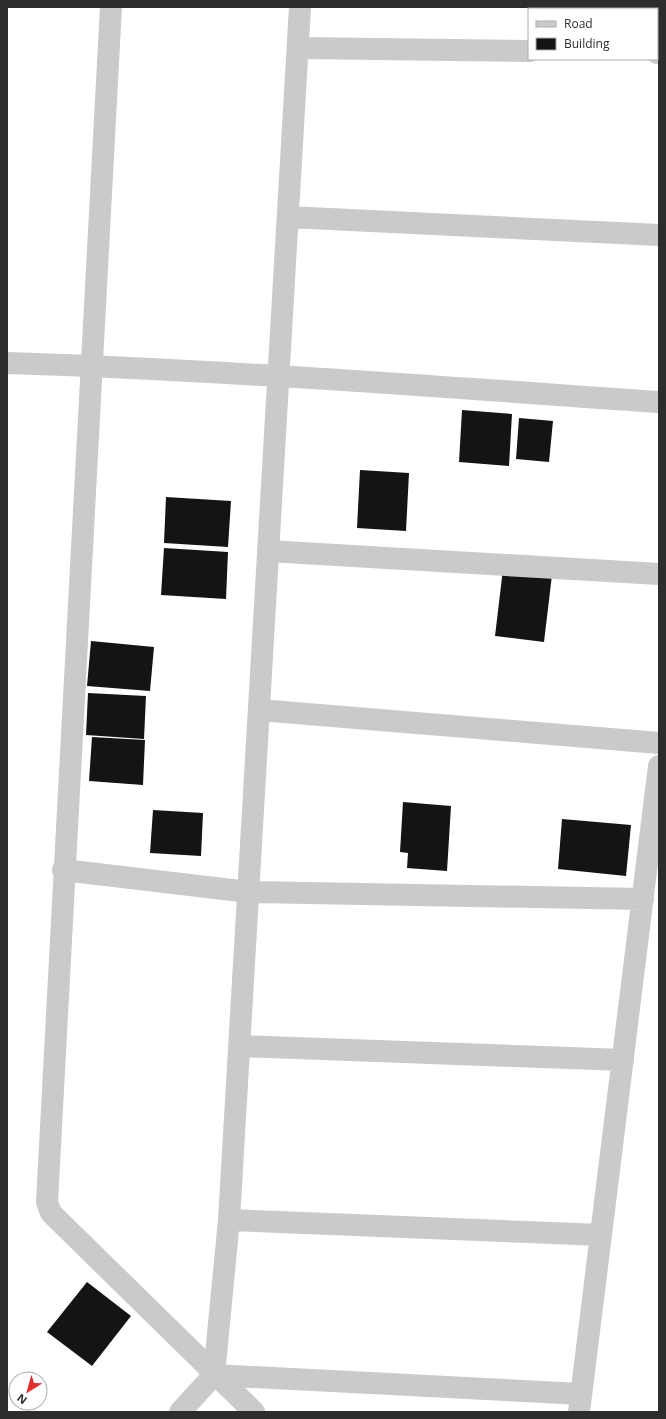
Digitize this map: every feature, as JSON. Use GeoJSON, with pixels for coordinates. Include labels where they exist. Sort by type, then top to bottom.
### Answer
{"type":"FeatureCollection","features":[{"type":"Feature","properties":{"kind":"street"},"geometry":{"type":"LineString","coordinates":[[111,7],[93,366],[63,870],[47,1202],[51,1213],[254,1412]]}},
{"type":"Feature","properties":{"kind":"street"},"geometry":{"type":"LineString","coordinates":[[180,1412],[214,1374],[229,1220],[300,7]]}},
{"type":"Feature","properties":{"kind":"street"},"geometry":{"type":"LineString","coordinates":[[298,48],[528,51]]}},
{"type":"Feature","properties":{"kind":"street"},"geometry":{"type":"LineString","coordinates":[[288,217],[659,235]]}},
{"type":"Feature","properties":{"kind":"street"},"geometry":{"type":"LineString","coordinates":[[7,363],[93,366],[279,377],[659,402]]}},
{"type":"Feature","properties":{"kind":"street"},"geometry":{"type":"LineString","coordinates":[[268,551],[659,574]]}},
{"type":"Feature","properties":{"kind":"street"},"geometry":{"type":"LineString","coordinates":[[259,710],[659,744]]}},
{"type":"Feature","properties":{"kind":"street"},"geometry":{"type":"LineString","coordinates":[[214,1374],[580,1403],[659,766]]}},
{"type":"Feature","properties":{"kind":"street"},"geometry":{"type":"LineString","coordinates":[[63,870],[249,892],[643,899]]}},
{"type":"Feature","properties":{"kind":"street"},"geometry":{"type":"LineString","coordinates":[[239,1046],[623,1060]]}},
{"type":"Feature","properties":{"kind":"street"},"geometry":{"type":"LineString","coordinates":[[229,1220],[601,1234]]}},
{"type":"Feature","properties":{"kind":"building"},"geometry":{"type":"Polygon","coordinates":[[[462,410],[512,414],[509,466],[459,462],[462,410]]]}},
{"type":"Feature","properties":{"kind":"building"},"geometry":{"type":"Polygon","coordinates":[[[519,418],[553,421],[549,462],[516,459],[519,418]]]}},
{"type":"Feature","properties":{"kind":"building"},"geometry":{"type":"Polygon","coordinates":[[[360,470],[409,473],[406,531],[357,528],[360,470]]]}},
{"type":"Feature","properties":{"kind":"building"},"geometry":{"type":"Polygon","coordinates":[[[166,497],[231,501],[228,547],[164,543],[166,497]]]}},
{"type":"Feature","properties":{"kind":"building"},"geometry":{"type":"Polygon","coordinates":[[[164,548],[228,552],[226,599],[161,595],[164,548]]]}},
{"type":"Feature","properties":{"kind":"building"},"geometry":{"type":"Polygon","coordinates":[[[503,569],[552,575],[544,642],[495,636],[503,569]]]}},
{"type":"Feature","properties":{"kind":"building"},"geometry":{"type":"Polygon","coordinates":[[[91,641],[154,647],[150,691],[87,686],[91,641]]]}},
{"type":"Feature","properties":{"kind":"building"},"geometry":{"type":"Polygon","coordinates":[[[88,693],[146,696],[144,739],[86,735],[88,693]]]}},
{"type":"Feature","properties":{"kind":"building"},"geometry":{"type":"Polygon","coordinates":[[[92,737],[145,740],[143,785],[89,781],[92,737]]]}},
{"type":"Feature","properties":{"kind":"building"},"geometry":{"type":"Polygon","coordinates":[[[403,802],[451,806],[447,871],[407,868],[408,853],[400,852],[403,802]]]}},
{"type":"Feature","properties":{"kind":"building"},"geometry":{"type":"Polygon","coordinates":[[[153,810],[203,813],[201,856],[150,853],[153,810]]]}},
{"type":"Feature","properties":{"kind":"building"},"geometry":{"type":"Polygon","coordinates":[[[562,819],[631,825],[626,876],[558,869],[562,819]]]}},
{"type":"Feature","properties":{"kind":"building"},"geometry":{"type":"Polygon","coordinates":[[[87,1282],[131,1316],[92,1366],[47,1332],[87,1282]]]}}]}
